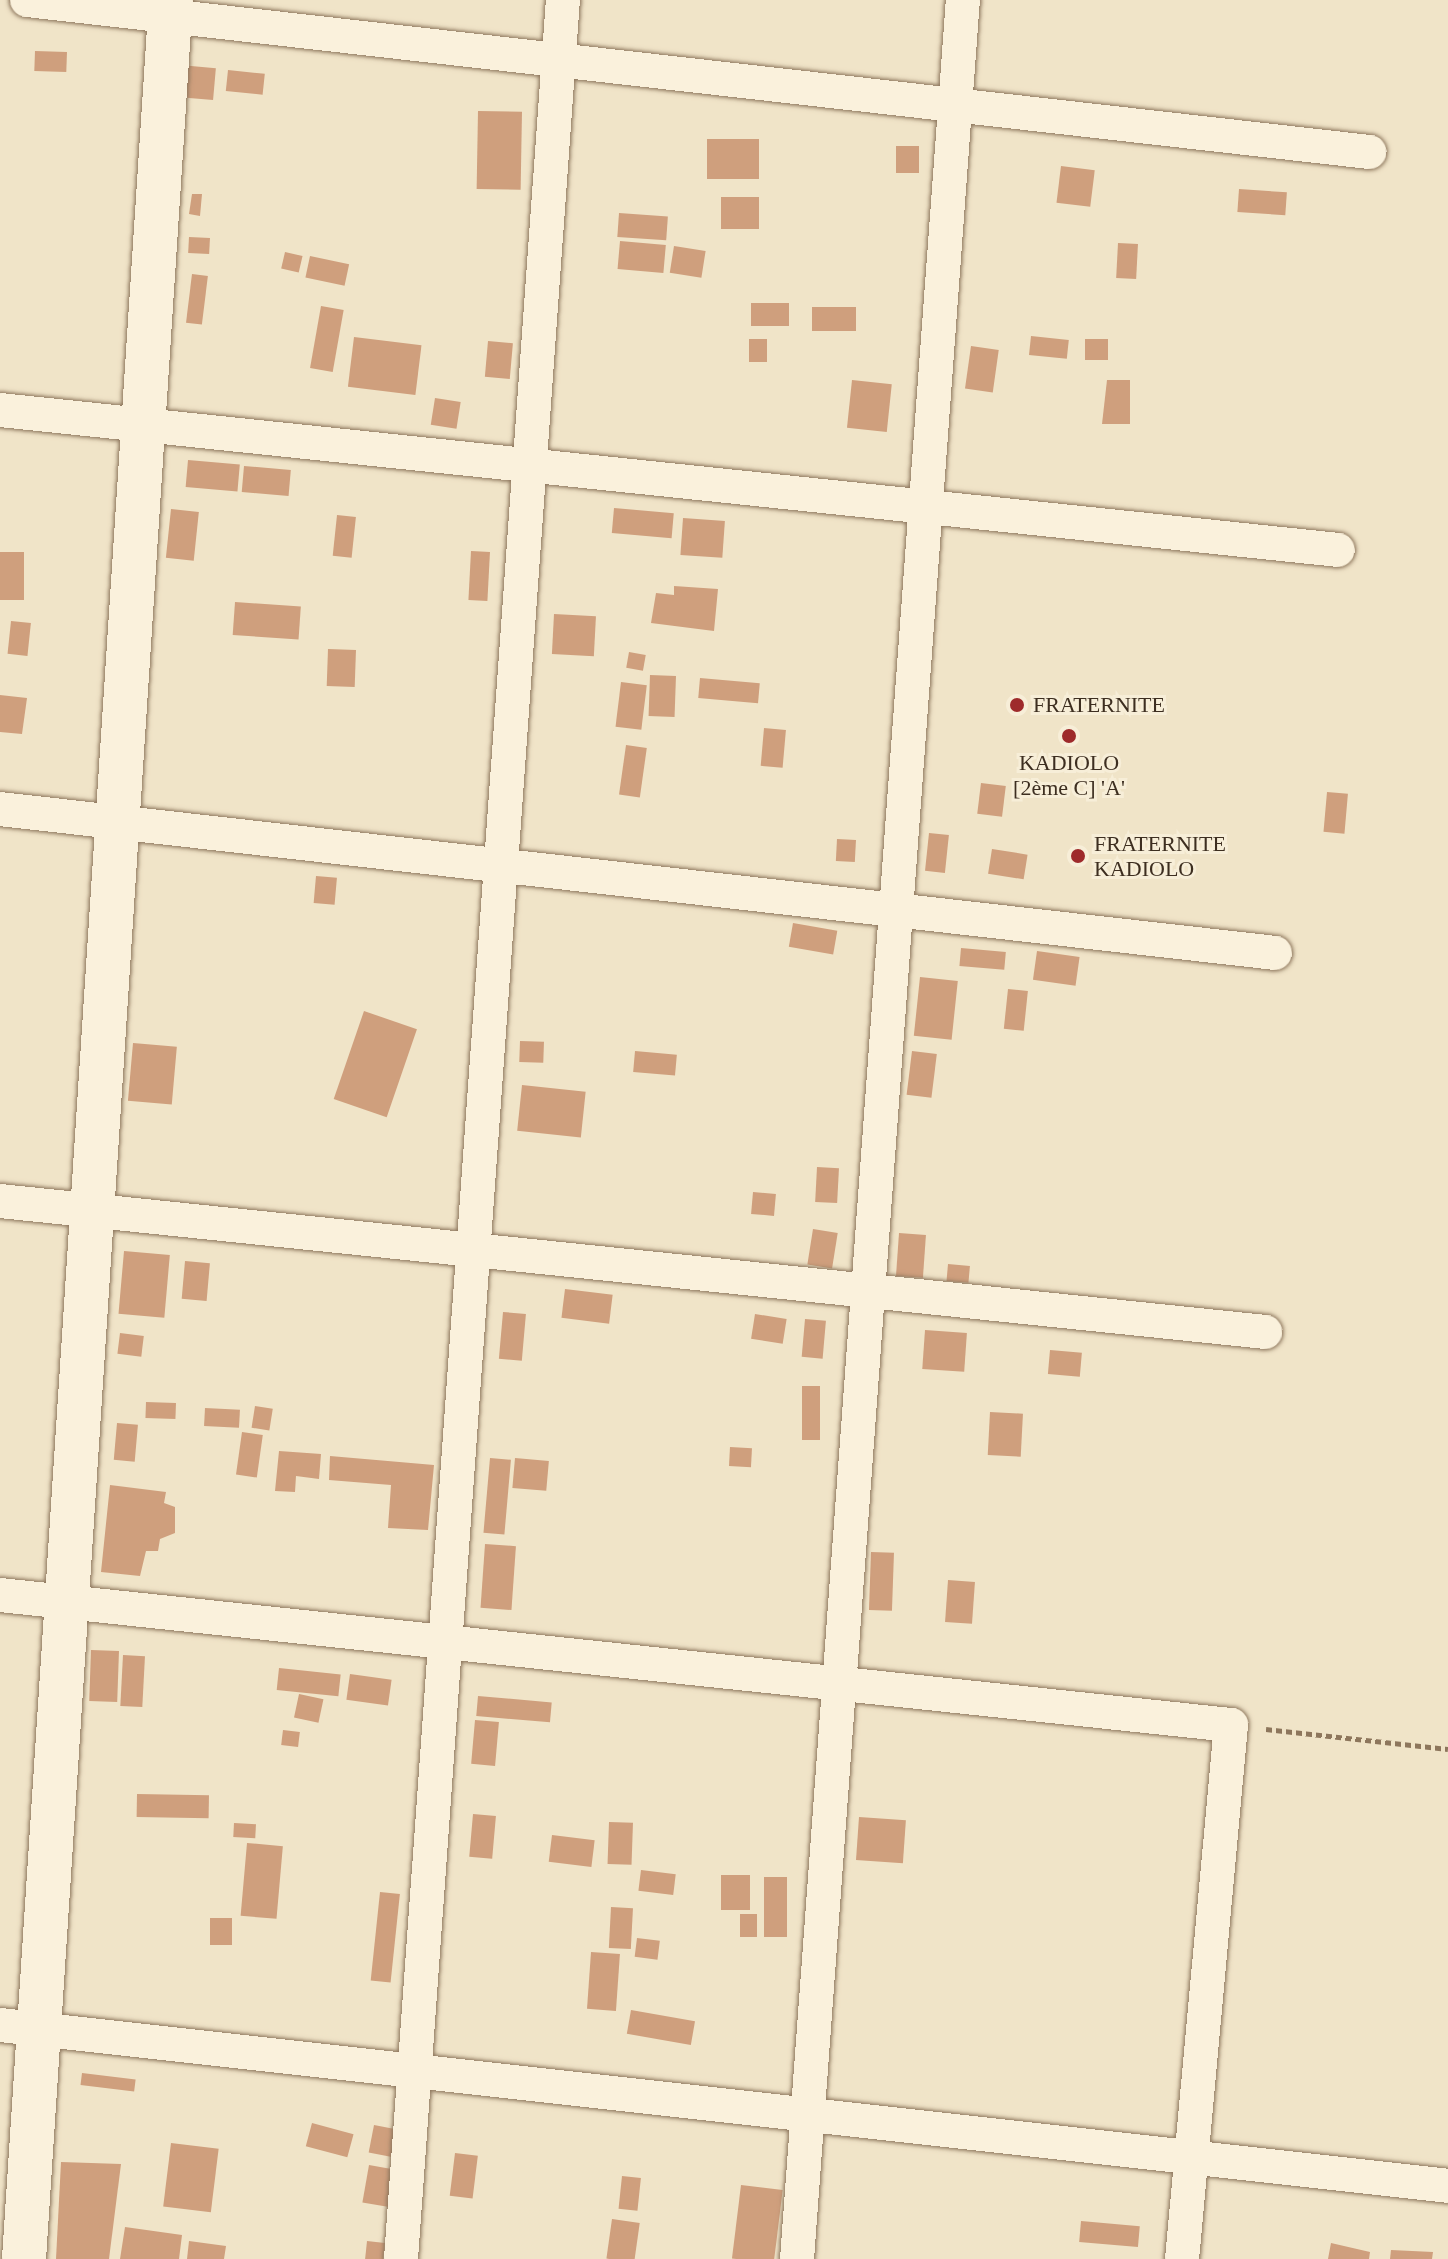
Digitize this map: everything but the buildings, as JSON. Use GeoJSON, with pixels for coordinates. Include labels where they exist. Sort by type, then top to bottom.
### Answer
{"type":"FeatureCollection","features":[{"type":"Feature","properties":{"kind":"main road"},"geometry":{"type":"LineString","coordinates":[[24,2259],[20,2028],[66,1602],[170,8]]}},
{"type":"Feature","properties":{"kind":"street"},"geometry":{"type":"LineString","coordinates":[[27,0],[170,8],[559,60],[1369,152]]}},
{"type":"Feature","properties":{"kind":"street"},"geometry":{"type":"LineString","coordinates":[[401,2259],[563,0]]}},
{"type":"Feature","properties":{"kind":"street"},"geometry":{"type":"LineString","coordinates":[[797,2259],[812,2115],[963,0]]}},
{"type":"Feature","properties":{"kind":"street"},"geometry":{"type":"LineString","coordinates":[[0,410],[1338,550]]}},
{"type":"Feature","properties":{"kind":"street"},"geometry":{"type":"LineString","coordinates":[[0,809],[1275,953]]}},
{"type":"Feature","properties":{"kind":"street"},"geometry":{"type":"LineString","coordinates":[[0,1201],[1265,1332]]}},
{"type":"Feature","properties":{"kind":"street"},"geometry":{"type":"LineString","coordinates":[[0,1595],[1231,1725],[1182,2259]]}},
{"type":"Feature","properties":{"kind":"street"},"geometry":{"type":"LineString","coordinates":[[20,2028],[1448,2186]]}},
{"type":"Feature","properties":{"kind":"path"},"geometry":{"type":"LineString","coordinates":[[1231,1725],[1448,1749]]}},
{"type":"Feature","properties":{"kind":"place","name":"FRATERNITE"},"geometry":{"type":"Point","coordinates":[1017,705]}},
{"type":"Feature","properties":{"kind":"place","name":"KADIOLO [2ème C] 'A'"},"geometry":{"type":"Point","coordinates":[1069,736]}},
{"type":"Feature","properties":{"kind":"place","name":"FRATERNITE KADIOLO"},"geometry":{"type":"Point","coordinates":[1078,856]}}]}
